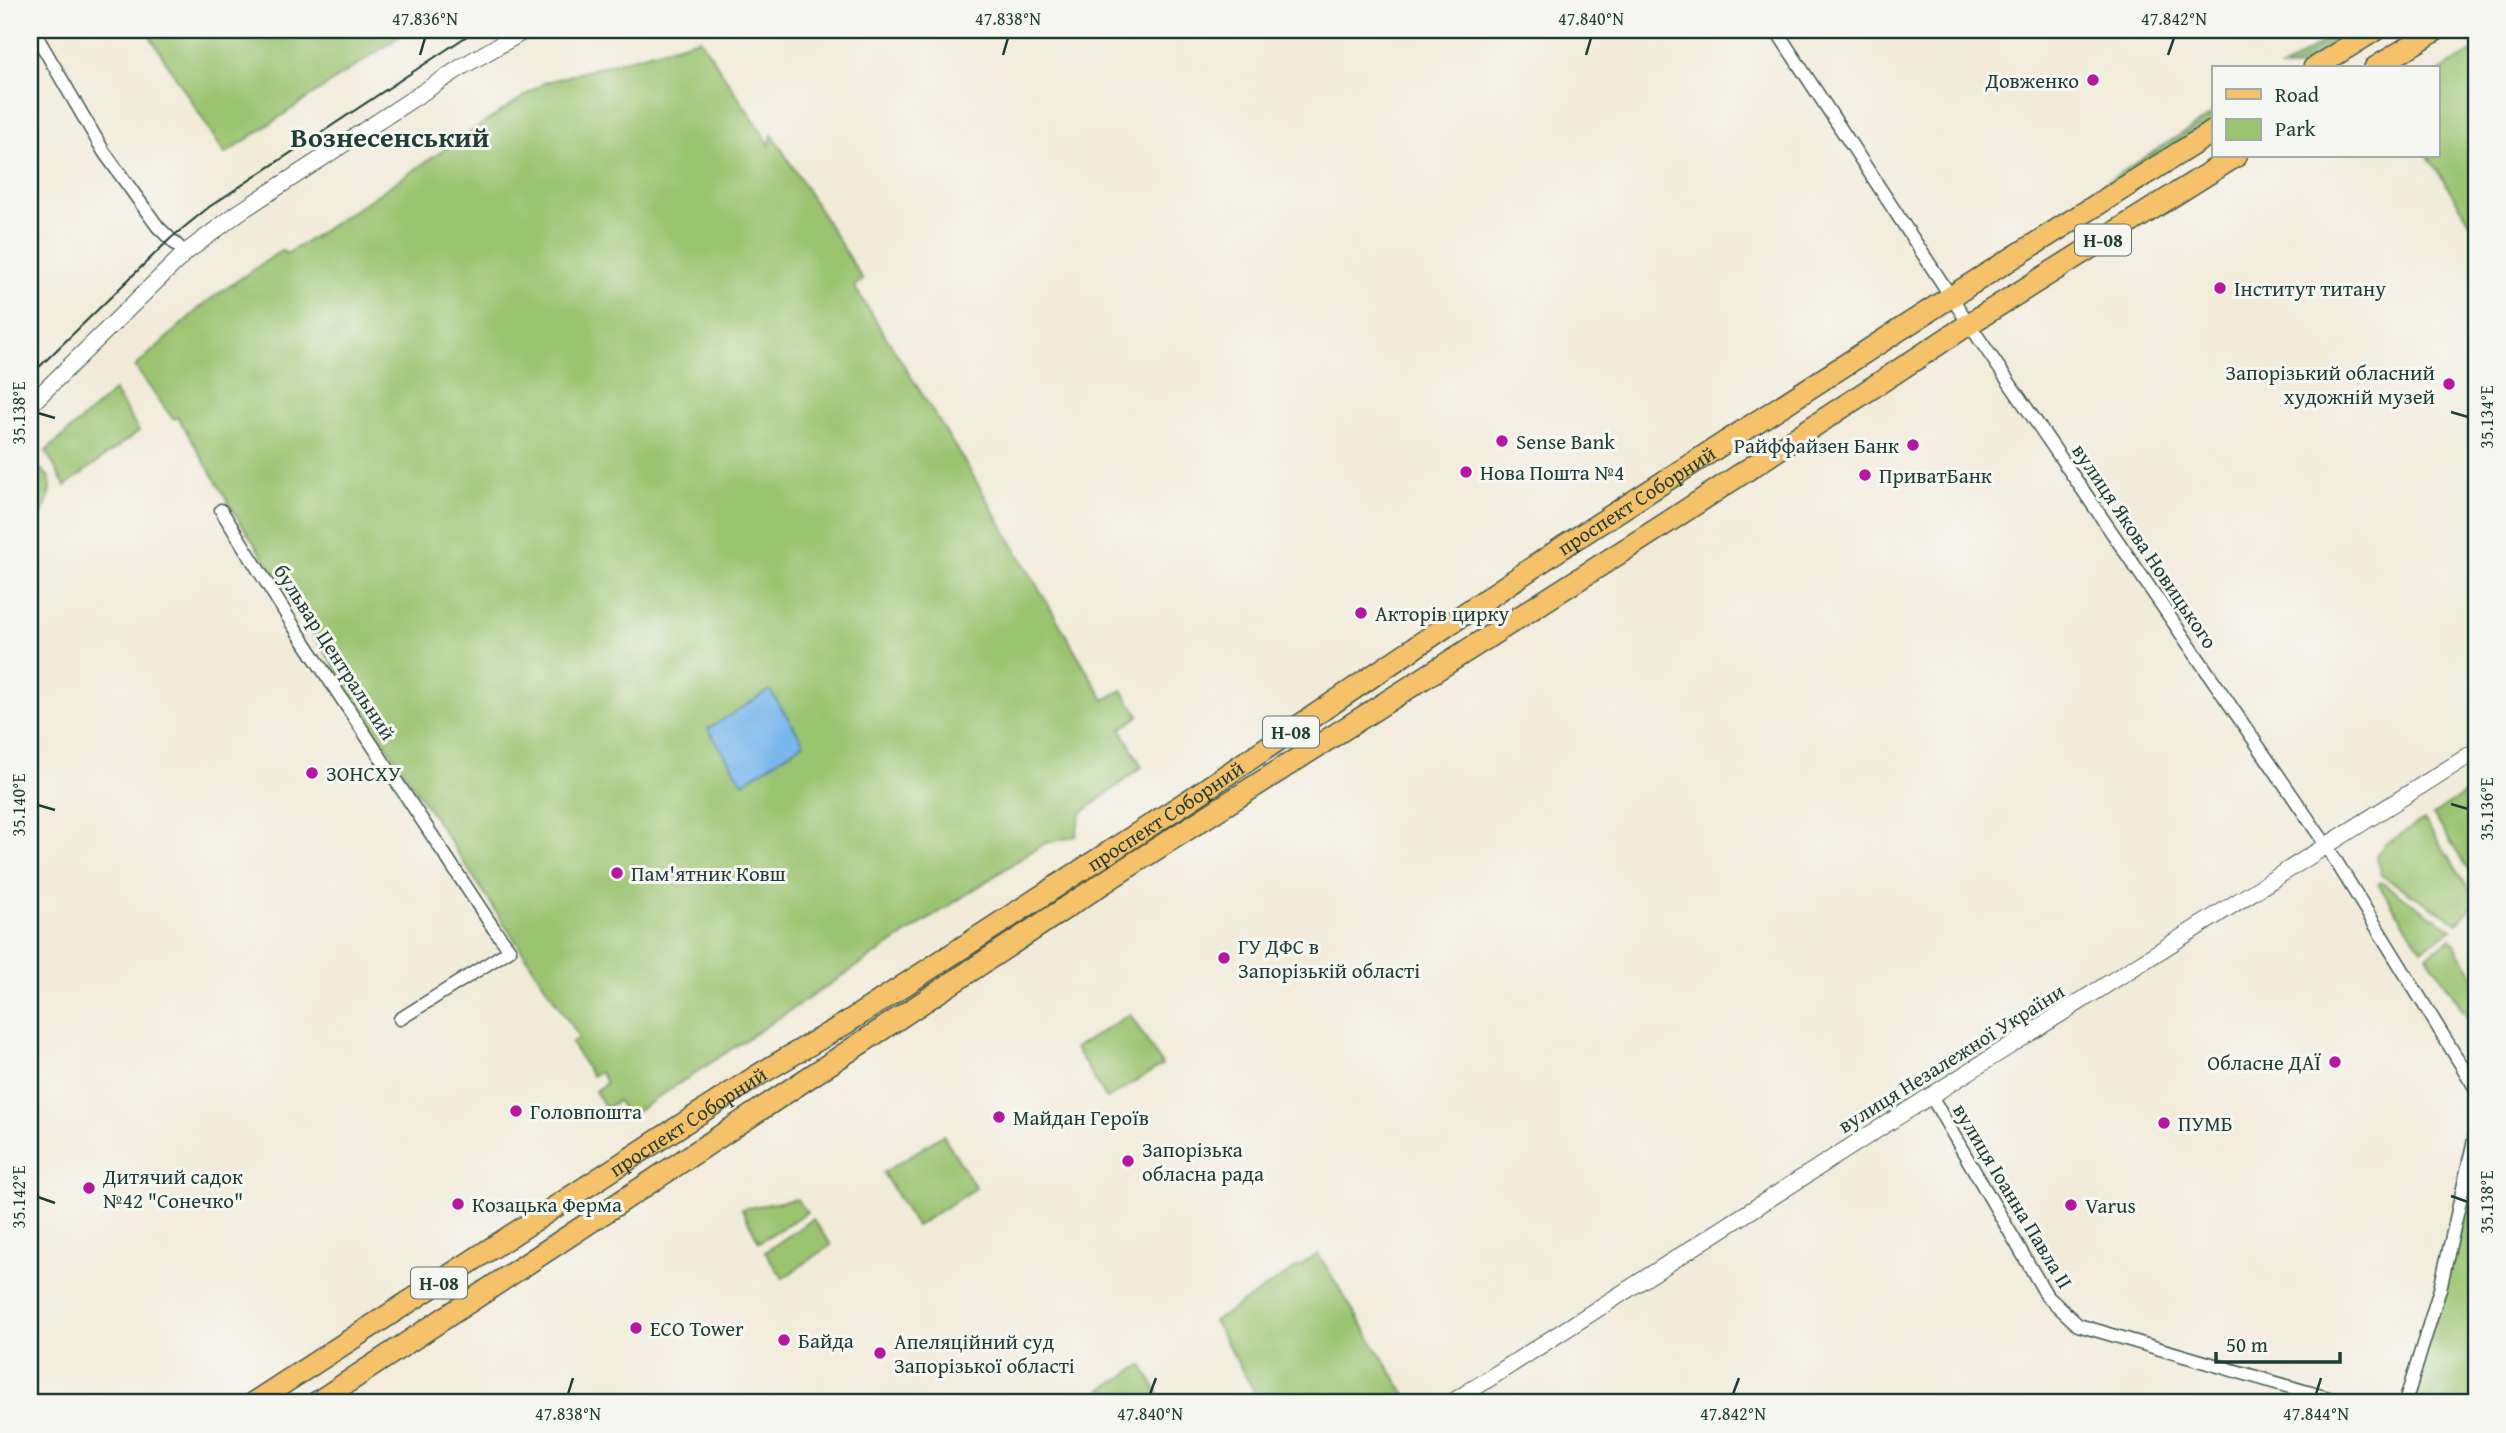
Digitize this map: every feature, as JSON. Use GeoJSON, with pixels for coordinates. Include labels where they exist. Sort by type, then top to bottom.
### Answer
{"type":"FeatureCollection","features":[{"type":"Feature","properties":{"kind":"main road"},"geometry":{"type":"LineString","coordinates":[[2317,66],[2375,30]]}},
{"type":"Feature","properties":{"kind":"main road"},"geometry":{"type":"LineString","coordinates":[[2378,66],[2435,30]]}},
{"type":"Feature","properties":{"kind":"main road","name":"проспект Соборний"},"geometry":{"type":"LineString","coordinates":[[253,1403],[1233,771],[1566,545],[2212,132]]}},
{"type":"Feature","properties":{"kind":"main road","name":"проспект Соборний"},"geometry":{"type":"LineString","coordinates":[[316,1403],[1206,817],[1662,526],[1969,324],[2233,158]]}},
{"type":"Feature","properties":{"kind":"main road"},"geometry":{"type":"LineString","coordinates":[[1041,896],[1074,892],[1089,895]]}},
{"type":"Feature","properties":{"kind":"main road"},"geometry":{"type":"LineString","coordinates":[[625,1162],[640,1189]]}},
{"type":"Feature","properties":{"kind":"street"},"geometry":{"type":"LineString","coordinates":[[33,30],[104,152],[158,227],[185,253]]}},
{"type":"Feature","properties":{"kind":"street"},"geometry":{"type":"LineString","coordinates":[[30,405],[185,253],[238,213],[463,66],[526,30]]}},
{"type":"Feature","properties":{"kind":"street","name":"вулиця Якова Новицького"},"geometry":{"type":"LineString","coordinates":[[1776,30],[1969,324],[2326,845],[2476,1089]]}},
{"type":"Feature","properties":{"kind":"street","name":"бульвар Центральний"},"geometry":{"type":"LineString","coordinates":[[221,510],[293,625],[510,950],[400,1018]]}},
{"type":"Feature","properties":{"kind":"street","name":"вулиця Незалежної України"},"geometry":{"type":"LineString","coordinates":[[1451,1403],[2476,751]]}},
{"type":"Feature","properties":{"kind":"street","name":"вулиця Іоанна Павла ІІ"},"geometry":{"type":"LineString","coordinates":[[1930,1096],[2047,1296],[2078,1325],[2345,1403]]}},
{"type":"Feature","properties":{"kind":"street"},"geometry":{"type":"LineString","coordinates":[[2405,1403],[2440,1289],[2476,1131]]}},
{"type":"Feature","properties":{"kind":"green space"},"geometry":{"type":"Polygon","coordinates":[[[146,30],[409,30],[225,154],[146,30]]]}},
{"type":"Feature","properties":{"kind":"green space"},"geometry":{"type":"Polygon","coordinates":[[[2342,30],[2363,30],[2305,66],[2285,66],[2342,30]]]}},
{"type":"Feature","properties":{"kind":"green space"},"geometry":{"type":"Polygon","coordinates":[[[700,39],[770,145],[772,134],[863,280],[854,286],[969,469],[1104,700],[1122,690],[1139,716],[1121,729],[1142,767],[1080,814],[1076,836],[1043,844],[628,1117],[618,1101],[606,1108],[595,1091],[606,1083],[600,1072],[592,1076],[571,1043],[579,1038],[571,1025],[385,743],[381,745],[331,671],[335,667],[239,520],[178,417],[173,419],[135,367],[205,303],[282,250],[286,254],[312,238],[544,83],[700,39]]]}},
{"type":"Feature","properties":{"kind":"green space"},"geometry":{"type":"Polygon","coordinates":[[[2476,49],[2476,231],[2429,158],[2440,158],[2440,71],[2476,49]]]}},
{"type":"Feature","properties":{"kind":"green space"},"geometry":{"type":"Polygon","coordinates":[[[2212,114],[2212,126],[1979,274],[1975,266],[2212,114]]]}},
{"type":"Feature","properties":{"kind":"green space"},"geometry":{"type":"Polygon","coordinates":[[[114,391],[139,431],[65,486],[46,451],[114,391]]]}},
{"type":"Feature","properties":{"kind":"green space"},"geometry":{"type":"Polygon","coordinates":[[[33,462],[50,478],[50,485],[45,507],[30,533],[30,466],[33,462]]]}},
{"type":"Feature","properties":{"kind":"green space"},"geometry":{"type":"Polygon","coordinates":[[[2476,786],[2476,880],[2433,815],[2476,786]]]}},
{"type":"Feature","properties":{"kind":"green space"},"geometry":{"type":"Polygon","coordinates":[[[2424,820],[2476,899],[2458,923],[2381,875],[2376,855],[2385,844],[2424,820]]]}},
{"type":"Feature","properties":{"kind":"green space"},"geometry":{"type":"Polygon","coordinates":[[[2381,882],[2452,929],[2422,949],[2378,884],[2381,882]]]}},
{"type":"Feature","properties":{"kind":"green space"},"geometry":{"type":"Polygon","coordinates":[[[2450,939],[2476,978],[2476,1030],[2427,955],[2450,939]]]}},
{"type":"Feature","properties":{"kind":"green space"},"geometry":{"type":"Polygon","coordinates":[[[1130,1014],[1162,1065],[1107,1099],[1075,1048],[1130,1014]]]}},
{"type":"Feature","properties":{"kind":"green space"},"geometry":{"type":"Polygon","coordinates":[[[2476,1131],[2476,1403],[2409,1403],[2476,1131]]]}},
{"type":"Feature","properties":{"kind":"green space"},"geometry":{"type":"Polygon","coordinates":[[[943,1135],[976,1188],[916,1226],[883,1173],[943,1135]]]}},
{"type":"Feature","properties":{"kind":"green space"},"geometry":{"type":"Polygon","coordinates":[[[797,1199],[807,1212],[759,1242],[742,1209],[797,1199]]]}},
{"type":"Feature","properties":{"kind":"green space"},"geometry":{"type":"Polygon","coordinates":[[[813,1219],[831,1245],[783,1278],[765,1252],[813,1219]]]}},
{"type":"Feature","properties":{"kind":"green space"},"geometry":{"type":"Polygon","coordinates":[[[1318,1254],[1407,1397],[1397,1403],[1261,1403],[1214,1321],[1318,1254]]]}},
{"type":"Feature","properties":{"kind":"green space"},"geometry":{"type":"Polygon","coordinates":[[[1142,1365],[1164,1403],[1080,1403],[1142,1365]]]}},
{"type":"Feature","properties":{"kind":"water"},"geometry":{"type":"Polygon","coordinates":[[[770,690],[804,743],[743,783],[708,729],[770,690]]]}},
{"type":"Feature","properties":{"kind":"tram line"},"geometry":{"type":"LineString","coordinates":[[30,376],[171,238],[209,207],[476,30]]}},
{"type":"Feature","properties":{"kind":"place","name":"Довженко"},"geometry":{"type":"Point","coordinates":[2093,80]}},
{"type":"Feature","properties":{"kind":"place","name":"Інститут титану"},"geometry":{"type":"Point","coordinates":[2220,288]}},
{"type":"Feature","properties":{"kind":"place","name":"Запорізький обласний художній музей"},"geometry":{"type":"Point","coordinates":[2449,384]}},
{"type":"Feature","properties":{"kind":"place","name":"Sense Bank"},"geometry":{"type":"Point","coordinates":[1502,441]}},
{"type":"Feature","properties":{"kind":"place","name":"Райффайзен Банк"},"geometry":{"type":"Point","coordinates":[1913,445]}},
{"type":"Feature","properties":{"kind":"place","name":"Нова Пошта №4"},"geometry":{"type":"Point","coordinates":[1466,472]}},
{"type":"Feature","properties":{"kind":"place","name":"ПриватБанк"},"geometry":{"type":"Point","coordinates":[1865,475]}},
{"type":"Feature","properties":{"kind":"place","name":"Акторів цирку"},"geometry":{"type":"Point","coordinates":[1361,613]}},
{"type":"Feature","properties":{"kind":"place","name":"ЗОНСХУ"},"geometry":{"type":"Point","coordinates":[312,773]}},
{"type":"Feature","properties":{"kind":"place","name":"Пам'ятник Ковш"},"geometry":{"type":"Point","coordinates":[617,873]}},
{"type":"Feature","properties":{"kind":"place","name":"ГУ ДФС в Запорізькій області"},"geometry":{"type":"Point","coordinates":[1224,958]}},
{"type":"Feature","properties":{"kind":"place","name":"Обласне ДАЇ"},"geometry":{"type":"Point","coordinates":[2335,1062]}},
{"type":"Feature","properties":{"kind":"place","name":"Головпошта"},"geometry":{"type":"Point","coordinates":[516,1111]}},
{"type":"Feature","properties":{"kind":"place","name":"Майдан Героїв"},"geometry":{"type":"Point","coordinates":[999,1117]}},
{"type":"Feature","properties":{"kind":"place","name":"ПУМБ"},"geometry":{"type":"Point","coordinates":[2164,1123]}},
{"type":"Feature","properties":{"kind":"place","name":"Запорізька обласна рада"},"geometry":{"type":"Point","coordinates":[1128,1161]}},
{"type":"Feature","properties":{"kind":"place","name":"Дитячий садок №42 \"Сонечко\""},"geometry":{"type":"Point","coordinates":[89,1188]}},
{"type":"Feature","properties":{"kind":"place","name":"Козацька Ферма"},"geometry":{"type":"Point","coordinates":[458,1204]}},
{"type":"Feature","properties":{"kind":"place","name":"Varus"},"geometry":{"type":"Point","coordinates":[2071,1205]}},
{"type":"Feature","properties":{"kind":"place","name":"ECO Tower"},"geometry":{"type":"Point","coordinates":[636,1328]}},
{"type":"Feature","properties":{"kind":"place","name":"Байда"},"geometry":{"type":"Point","coordinates":[784,1340]}},
{"type":"Feature","properties":{"kind":"place","name":"Апеляційний суд Запорізької області"},"geometry":{"type":"Point","coordinates":[880,1353]}},
{"type":"Feature","properties":{"kind":"district","name":"Вознесенський"},"geometry":{"type":"Point","coordinates":[390,136]}}]}
